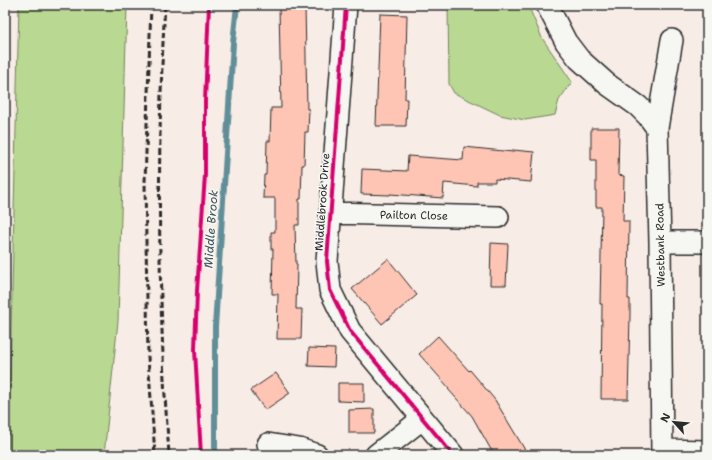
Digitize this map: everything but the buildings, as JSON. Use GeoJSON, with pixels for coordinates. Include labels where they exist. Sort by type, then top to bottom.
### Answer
{"type":"FeatureCollection","features":[{"type":"Feature","properties":{"kind":"street","name":"Middlebrook Drive"},"geometry":{"type":"LineString","coordinates":[[346,5],[327,261],[330,290],[350,331],[452,455]]}},
{"type":"Feature","properties":{"kind":"street"},"geometry":{"type":"LineString","coordinates":[[547,5],[566,42],[579,59],[606,84],[638,106],[657,128]]}},
{"type":"Feature","properties":{"kind":"street","name":"Westbank Road"},"geometry":{"type":"LineString","coordinates":[[662,453],[660,242],[657,128],[672,40]]}},
{"type":"Feature","properties":{"kind":"street","name":"Pailton Close"},"geometry":{"type":"LineString","coordinates":[[330,213],[498,217]]}},
{"type":"Feature","properties":{"kind":"street"},"geometry":{"type":"LineString","coordinates":[[660,242],[707,242]]}},
{"type":"Feature","properties":{"kind":"street"},"geometry":{"type":"LineString","coordinates":[[376,455],[422,419]]}},
{"type":"Feature","properties":{"kind":"street"},"geometry":{"type":"LineString","coordinates":[[268,444],[307,445]]}},
{"type":"Feature","properties":{"kind":"street"},"geometry":{"type":"LineString","coordinates":[[662,453],[707,451]]}},
{"type":"Feature","properties":{"kind":"green space"},"geometry":{"type":"Polygon","coordinates":[[[19,5],[127,5],[118,321],[104,455],[8,455],[19,5]]]}},
{"type":"Feature","properties":{"kind":"green space"},"geometry":{"type":"Polygon","coordinates":[[[448,5],[528,5],[542,38],[572,82],[559,100],[555,115],[525,120],[500,115],[454,93],[449,84],[448,5]]]}},
{"type":"Feature","properties":{"kind":"waterway","name":"Middle Brook"},"geometry":{"type":"LineString","coordinates":[[215,455],[215,327],[233,43],[237,5]]}},
{"type":"Feature","properties":{"kind":"railway"},"geometry":{"type":"LineString","coordinates":[[151,5],[145,182],[148,357],[155,455]]}},
{"type":"Feature","properties":{"kind":"railway"},"geometry":{"type":"LineString","coordinates":[[165,5],[161,93],[160,224],[163,368],[169,455]]}},
{"type":"Feature","properties":{"kind":"cycle path"},"geometry":{"type":"LineString","coordinates":[[201,455],[195,350],[197,291],[205,175],[205,101],[209,5]]}},
{"type":"Feature","properties":{"kind":"cycle path"},"geometry":{"type":"LineString","coordinates":[[346,5],[327,261],[330,290],[350,331],[453,455]]}}]}
